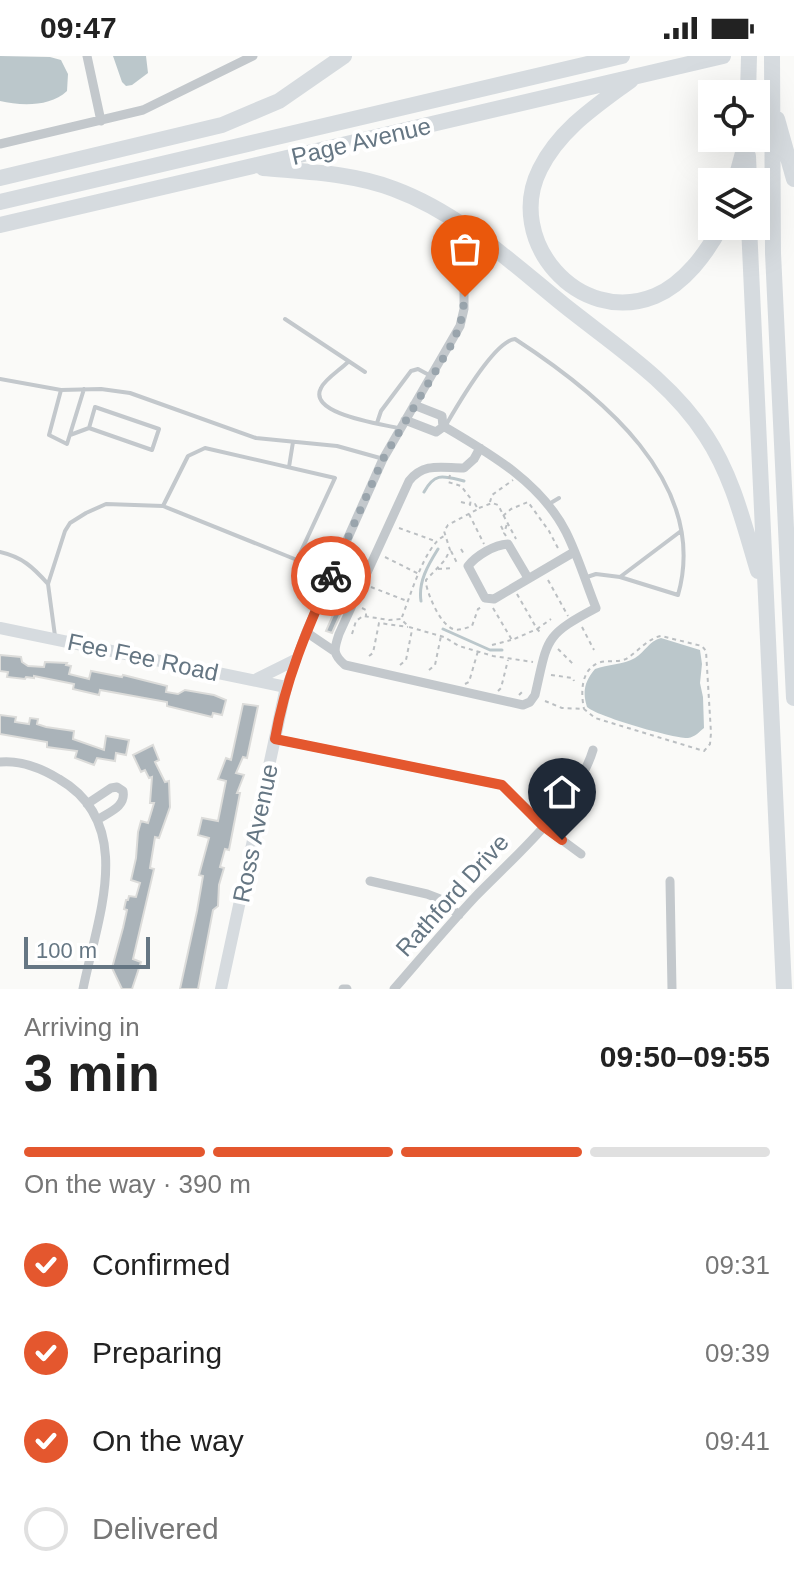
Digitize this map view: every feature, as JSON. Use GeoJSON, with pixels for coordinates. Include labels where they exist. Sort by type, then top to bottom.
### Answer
{"type":"FeatureCollection","features":[{"type":"Feature","properties":{"kind":"highway"},"geometry":{"type":"LineString","coordinates":[[0,178],[222,125],[279,101],[344,56]]}},
{"type":"Feature","properties":{"kind":"highway","name":"Page Avenue"},"geometry":{"type":"LineString","coordinates":[[0,202],[622,56]]}},
{"type":"Feature","properties":{"kind":"highway"},"geometry":{"type":"LineString","coordinates":[[748,80],[749,56]]}},
{"type":"Feature","properties":{"kind":"highway"},"geometry":{"type":"LineString","coordinates":[[772,56],[773,253],[794,698]]}},
{"type":"Feature","properties":{"kind":"highway","name":"Page Avenue"},"geometry":{"type":"LineString","coordinates":[[0,225],[718,57]]}},
{"type":"Feature","properties":{"kind":"highway"},"geometry":{"type":"LineString","coordinates":[[635,76],[579,119],[560,138],[540,169],[533,186],[531,216],[532,231],[544,259],[566,283],[581,292],[612,301],[642,299],[666,290],[685,274],[712,240]]}},
{"type":"Feature","properties":{"kind":"highway"},"geometry":{"type":"LineString","coordinates":[[772,99],[794,179]]}},
{"type":"Feature","properties":{"kind":"highway"},"geometry":{"type":"LineString","coordinates":[[249,167],[332,173],[362,179],[421,200],[470,230],[641,365],[680,401],[720,460],[737,502],[766,596]]}},
{"type":"Feature","properties":{"kind":"highway"},"geometry":{"type":"LineString","coordinates":[[750,240],[784,989]]}},
{"type":"Feature","properties":{"kind":"street"},"geometry":{"type":"LineString","coordinates":[[87,56],[101,121]]}},
{"type":"Feature","properties":{"kind":"street"},"geometry":{"type":"LineString","coordinates":[[0,144],[143,110],[253,56]]}},
{"type":"Feature","properties":{"kind":"street","name":"Ross Avenue"},"geometry":{"type":"LineString","coordinates":[[221,989],[286,687],[295,660],[383,459],[460,326],[464,285]]}},
{"type":"Feature","properties":{"kind":"street"},"geometry":{"type":"LineString","coordinates":[[414,405],[442,416],[444,427],[480,448],[518,473],[564,528],[596,608],[561,626],[548,642],[535,695],[523,705],[345,665],[334,651],[409,481],[422,468],[464,468],[480,448]]}},
{"type":"Feature","properties":{"kind":"street"},"geometry":{"type":"LineString","coordinates":[[403,424],[436,432],[444,427]]}},
{"type":"Feature","properties":{"kind":"street"},"geometry":{"type":"LineString","coordinates":[[528,578],[508,544],[501,544],[480,555],[468,566],[485,598],[494,599],[574,552]]}},
{"type":"Feature","properties":{"kind":"street","name":"Fee Fee Road"},"geometry":{"type":"LineString","coordinates":[[0,628],[286,687]]}},
{"type":"Feature","properties":{"kind":"street"},"geometry":{"type":"LineString","coordinates":[[306,632],[334,651]]}},
{"type":"Feature","properties":{"kind":"street"},"geometry":{"type":"LineString","coordinates":[[254,681],[295,660]]}},
{"type":"Feature","properties":{"kind":"street"},"geometry":{"type":"LineString","coordinates":[[275,739],[502,785],[543,826],[581,854]]}},
{"type":"Feature","properties":{"kind":"street","name":"Rathford Drive"},"geometry":{"type":"LineString","coordinates":[[394,989],[579,783],[593,750]]}},
{"type":"Feature","properties":{"kind":"street"},"geometry":{"type":"LineString","coordinates":[[0,762],[30,765],[56,777],[74,788],[97,820],[107,848],[107,874],[83,989]]}},
{"type":"Feature","properties":{"kind":"street"},"geometry":{"type":"LineString","coordinates":[[87,804],[111,788],[117,787],[123,791],[121,804],[97,820]]}},
{"type":"Feature","properties":{"kind":"street"},"geometry":{"type":"LineString","coordinates":[[370,881],[427,894],[440,899],[459,915]]}},
{"type":"Feature","properties":{"kind":"street"},"geometry":{"type":"LineString","coordinates":[[670,881],[672,989]]}},
{"type":"Feature","properties":{"kind":"lane"},"geometry":{"type":"LineString","coordinates":[[285,319],[365,372]]}},
{"type":"Feature","properties":{"kind":"lane"},"geometry":{"type":"LineString","coordinates":[[444,427],[502,343],[515,339],[609,408],[657,470],[670,494],[681,531],[683,576],[678,595],[620,577],[596,574],[584,578]]}},
{"type":"Feature","properties":{"kind":"lane"},"geometry":{"type":"LineString","coordinates":[[348,362],[321,386],[321,402],[331,410],[377,423],[403,424]]}},
{"type":"Feature","properties":{"kind":"lane"},"geometry":{"type":"LineString","coordinates":[[377,423],[381,411],[411,371],[418,369],[431,376]]}},
{"type":"Feature","properties":{"kind":"lane"},"geometry":{"type":"LineString","coordinates":[[0,379],[61,390],[130,393],[256,438],[337,446],[383,459]]}},
{"type":"Feature","properties":{"kind":"lane"},"geometry":{"type":"LineString","coordinates":[[61,390],[49,435],[67,444],[84,389]]}},
{"type":"Feature","properties":{"kind":"lane"},"geometry":{"type":"LineString","coordinates":[[70,435],[89,428],[152,450],[159,429],[95,407],[89,428]]}},
{"type":"Feature","properties":{"kind":"lane"},"geometry":{"type":"LineString","coordinates":[[289,468],[293,442]]}},
{"type":"Feature","properties":{"kind":"lane"},"geometry":{"type":"LineString","coordinates":[[55,639],[48,584],[70,523],[106,504],[163,506],[297,560],[335,478],[205,448],[188,456],[163,506]]}},
{"type":"Feature","properties":{"kind":"lane"},"geometry":{"type":"LineString","coordinates":[[547,506],[559,498]]}},
{"type":"Feature","properties":{"kind":"lane"},"geometry":{"type":"LineString","coordinates":[[620,577],[681,531]]}},
{"type":"Feature","properties":{"kind":"lane"},"geometry":{"type":"LineString","coordinates":[[0,552],[18,556],[48,584]]}},
{"type":"Feature","properties":{"kind":"path"},"geometry":{"type":"LineString","coordinates":[[451,474],[448,482],[467,491],[470,505]]}},
{"type":"Feature","properties":{"kind":"path"},"geometry":{"type":"LineString","coordinates":[[490,504],[492,495],[515,479]]}},
{"type":"Feature","properties":{"kind":"path"},"geometry":{"type":"LineString","coordinates":[[461,502],[475,504],[478,509]]}},
{"type":"Feature","properties":{"kind":"path"},"geometry":{"type":"LineString","coordinates":[[503,516],[528,502],[559,551]]}},
{"type":"Feature","properties":{"kind":"path"},"geometry":{"type":"LineString","coordinates":[[458,565],[445,536],[448,525],[469,513],[490,504],[498,505],[516,539]]}},
{"type":"Feature","properties":{"kind":"path"},"geometry":{"type":"LineString","coordinates":[[469,513],[487,549]]}},
{"type":"Feature","properties":{"kind":"path"},"geometry":{"type":"LineString","coordinates":[[501,526],[506,535],[508,523]]}},
{"type":"Feature","properties":{"kind":"path"},"geometry":{"type":"LineString","coordinates":[[399,528],[435,541]]}},
{"type":"Feature","properties":{"kind":"path"},"geometry":{"type":"LineString","coordinates":[[401,619],[435,541],[445,536]]}},
{"type":"Feature","properties":{"kind":"path"},"geometry":{"type":"LineString","coordinates":[[461,549],[464,554]]}},
{"type":"Feature","properties":{"kind":"path"},"geometry":{"type":"LineString","coordinates":[[450,550],[426,584],[445,623],[451,628],[472,626],[478,609]]}},
{"type":"Feature","properties":{"kind":"path"},"geometry":{"type":"LineString","coordinates":[[385,557],[419,574]]}},
{"type":"Feature","properties":{"kind":"path"},"geometry":{"type":"LineString","coordinates":[[437,569],[452,568]]}},
{"type":"Feature","properties":{"kind":"path"},"geometry":{"type":"LineString","coordinates":[[547,578],[568,617]]}},
{"type":"Feature","properties":{"kind":"path"},"geometry":{"type":"LineString","coordinates":[[371,587],[409,602]]}},
{"type":"Feature","properties":{"kind":"path"},"geometry":{"type":"LineString","coordinates":[[517,593],[541,633]]}},
{"type":"Feature","properties":{"kind":"path"},"geometry":{"type":"LineString","coordinates":[[472,611],[483,606]]}},
{"type":"Feature","properties":{"kind":"path"},"geometry":{"type":"LineString","coordinates":[[492,607],[512,640]]}},
{"type":"Feature","properties":{"kind":"path"},"geometry":{"type":"LineString","coordinates":[[362,608],[366,610],[366,616]]}},
{"type":"Feature","properties":{"kind":"path"},"geometry":{"type":"LineString","coordinates":[[352,634],[356,621],[366,616],[401,619],[411,628]]}},
{"type":"Feature","properties":{"kind":"path"},"geometry":{"type":"LineString","coordinates":[[372,616],[379,623],[442,636],[459,646],[493,656],[541,665]]}},
{"type":"Feature","properties":{"kind":"path"},"geometry":{"type":"LineString","coordinates":[[492,645],[537,629],[551,619]]}},
{"type":"Feature","properties":{"kind":"path"},"geometry":{"type":"LineString","coordinates":[[369,656],[373,653],[379,623]]}},
{"type":"Feature","properties":{"kind":"path"},"geometry":{"type":"LineString","coordinates":[[582,626],[594,650]]}},
{"type":"Feature","properties":{"kind":"path"},"geometry":{"type":"LineString","coordinates":[[400,665],[406,660],[411,628]]}},
{"type":"Feature","properties":{"kind":"path"},"geometry":{"type":"LineString","coordinates":[[429,670],[435,665],[442,636],[451,628]]}},
{"type":"Feature","properties":{"kind":"path"},"geometry":{"type":"LineString","coordinates":[[545,701],[562,708],[584,709],[595,718],[704,751],[710,744],[711,733],[706,651],[702,646],[661,636],[654,637],[621,661],[599,663],[582,685],[584,709]]}},
{"type":"Feature","properties":{"kind":"path"},"geometry":{"type":"LineString","coordinates":[[558,649],[573,664]]}},
{"type":"Feature","properties":{"kind":"path"},"geometry":{"type":"LineString","coordinates":[[465,685],[469,682],[478,651]]}},
{"type":"Feature","properties":{"kind":"path"},"geometry":{"type":"LineString","coordinates":[[497,692],[501,688],[509,657]]}},
{"type":"Feature","properties":{"kind":"path"},"geometry":{"type":"LineString","coordinates":[[529,667],[530,662]]}},
{"type":"Feature","properties":{"kind":"path"},"geometry":{"type":"LineString","coordinates":[[551,675],[573,678],[574,681]]}},
{"type":"Feature","properties":{"kind":"path"},"geometry":{"type":"LineString","coordinates":[[518,696],[524,690]]}},
{"type":"Feature","properties":{"kind":"shaded area"},"geometry":{"type":"Polygon","coordinates":[[[0,56],[61,60],[68,74],[67,91],[44,103],[0,101],[0,56]]]}},
{"type":"Feature","properties":{"kind":"shaded area"},"geometry":{"type":"Polygon","coordinates":[[[113,56],[146,56],[148,73],[126,86],[113,56]]]}},
{"type":"Feature","properties":{"kind":"shaded area"},"geometry":{"type":"Polygon","coordinates":[[[661,638],[700,650],[704,728],[690,737],[668,735],[636,726],[587,707],[585,686],[595,669],[630,660],[661,638]]]}},
{"type":"Feature","properties":{"kind":"building"},"geometry":{"type":"Polygon","coordinates":[[[355,565],[361,568],[332,633],[326,631],[355,565]]]}},
{"type":"Feature","properties":{"kind":"building"},"geometry":{"type":"Polygon","coordinates":[[[0,655],[21,657],[28,666],[44,667],[45,662],[67,663],[71,666],[69,674],[89,679],[91,671],[123,675],[167,686],[166,692],[178,694],[185,690],[226,700],[222,715],[213,713],[212,717],[167,706],[167,702],[100,690],[99,695],[73,689],[74,684],[34,676],[25,679],[7,677],[8,672],[0,671],[0,655]]]}},
{"type":"Feature","properties":{"kind":"building"},"geometry":{"type":"Polygon","coordinates":[[[243,704],[258,706],[247,758],[243,757],[236,773],[244,775],[237,793],[240,793],[229,850],[225,849],[220,867],[224,868],[218,906],[213,910],[198,989],[180,989],[203,876],[199,875],[209,838],[198,835],[202,818],[218,821],[226,781],[218,779],[226,758],[231,760],[243,704]]]}},
{"type":"Feature","properties":{"kind":"building"},"geometry":{"type":"Polygon","coordinates":[[[0,715],[16,717],[15,722],[29,724],[30,718],[38,719],[37,724],[46,727],[74,731],[73,739],[104,750],[106,736],[129,740],[126,755],[116,753],[115,761],[97,758],[94,765],[75,758],[77,751],[47,747],[47,742],[0,734],[0,715]]]}},
{"type":"Feature","properties":{"kind":"building"},"geometry":{"type":"Polygon","coordinates":[[[153,745],[159,760],[155,762],[165,782],[169,781],[170,807],[159,838],[155,837],[150,868],[154,869],[133,959],[141,962],[132,989],[122,989],[112,968],[127,910],[124,909],[126,900],[129,896],[136,897],[140,883],[131,880],[138,832],[141,821],[148,823],[154,803],[150,803],[152,777],[149,778],[145,770],[141,772],[133,755],[153,745]]]}},
{"type":"Feature","properties":{"kind":"waterway"},"geometry":{"type":"LineString","coordinates":[[424,492],[436,478],[464,481]]}},
{"type":"Feature","properties":{"kind":"waterway"},"geometry":{"type":"LineString","coordinates":[[421,601],[422,580],[438,549]]}},
{"type":"Feature","properties":{"kind":"waterway"},"geometry":{"type":"LineString","coordinates":[[443,629],[490,650],[502,650]]}},
{"type":"Feature","properties":{"kind":"way so far"},"geometry":{"type":"LineString","coordinates":[[331,576],[383,459],[450,347],[460,326],[465,297]]}},
{"type":"Feature","properties":{"kind":"route"},"geometry":{"type":"LineString","coordinates":[[331,576],[295,660],[275,739],[502,785],[543,826],[562,840]]}}]}
